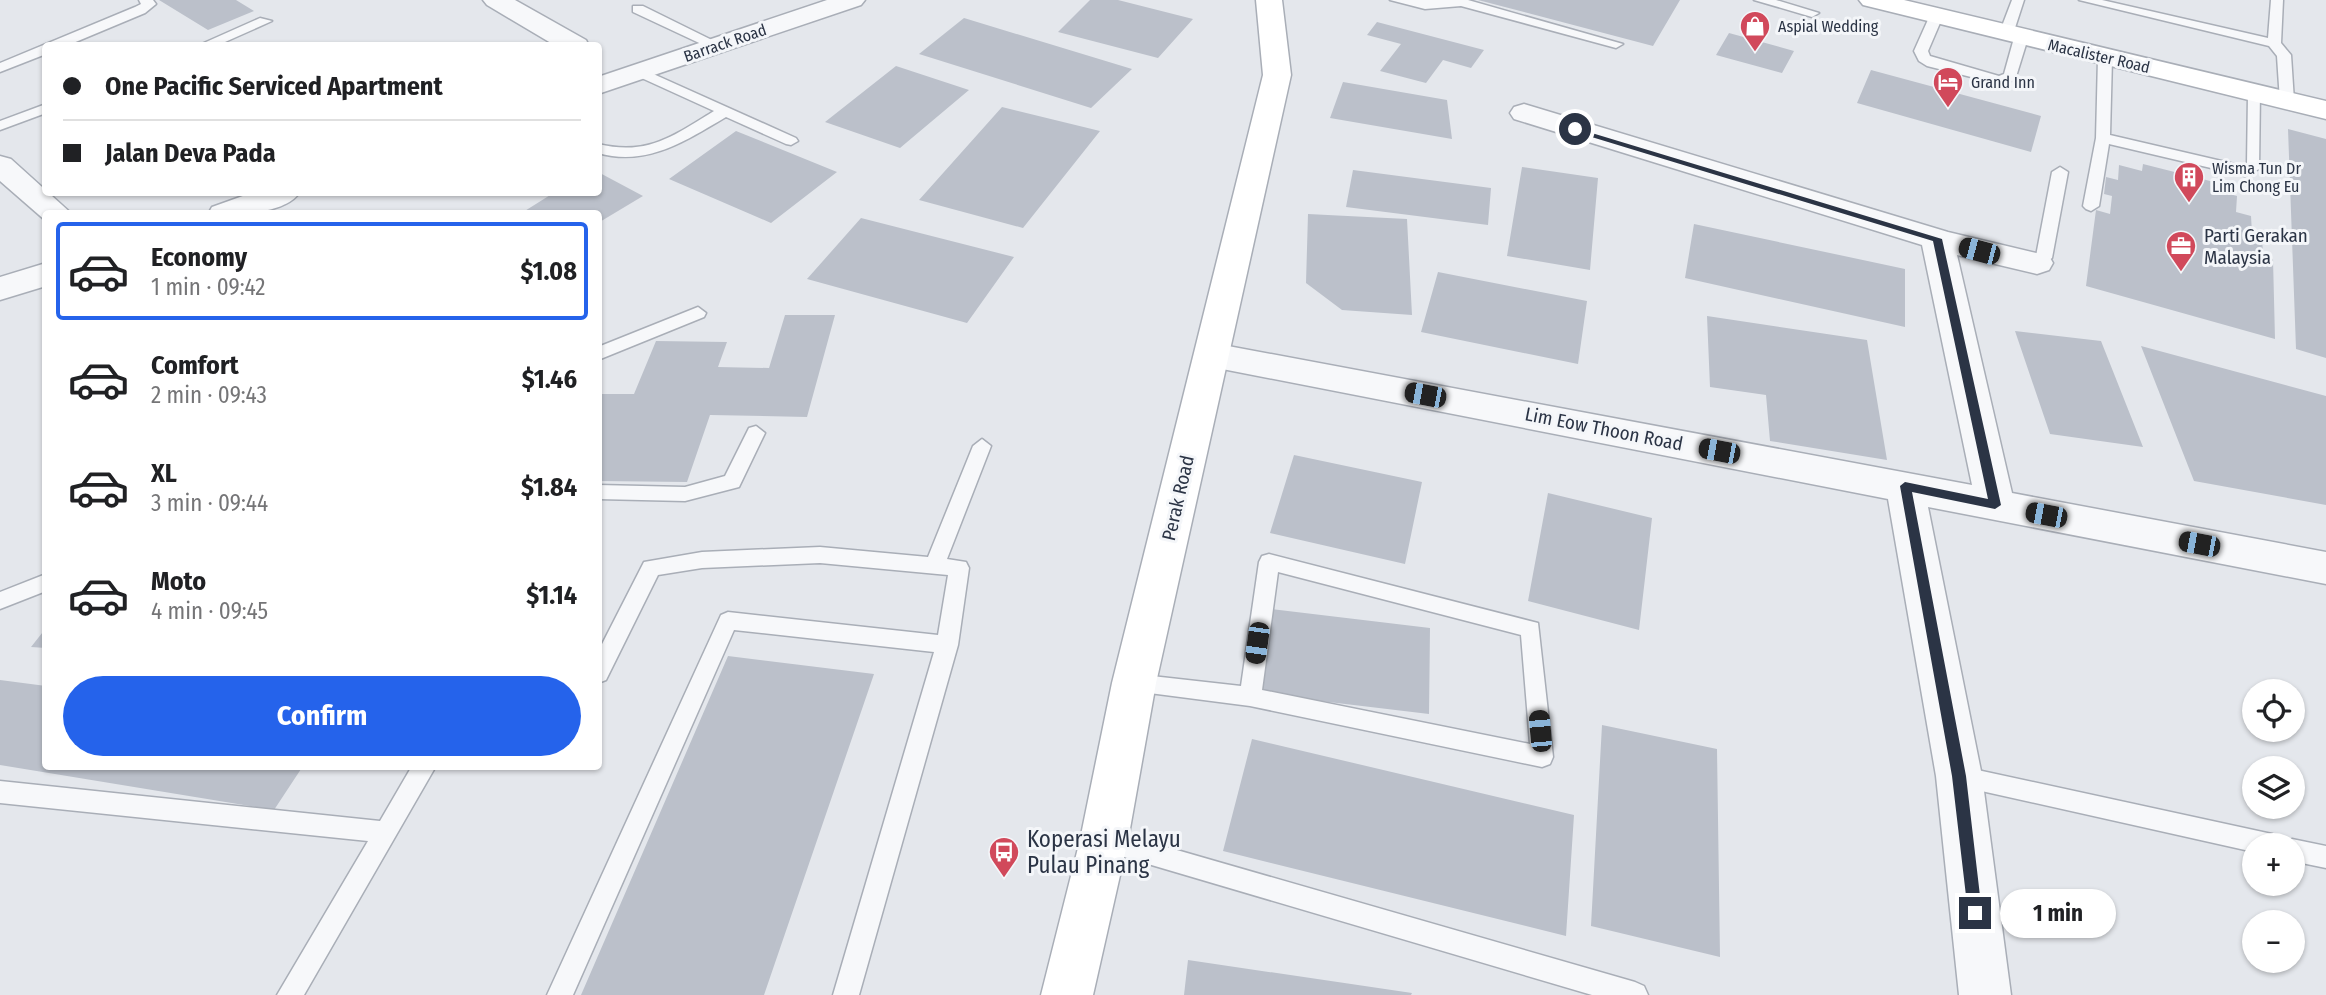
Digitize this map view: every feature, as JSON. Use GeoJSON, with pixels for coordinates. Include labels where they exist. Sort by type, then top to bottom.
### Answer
{"type":"FeatureCollection","features":[{"type":"Feature","properties":{"kind":"main road","name":"Perak Road"},"geometry":{"type":"LineString","coordinates":[[1067,995],[1104,840],[1134,683],[1278,75],[1269,0]]}},
{"type":"Feature","properties":{"kind":"main road","name":"Macalister Road"},"geometry":{"type":"LineString","coordinates":[[1889,2],[2013,36],[2326,110]]}},
{"type":"Feature","properties":{"kind":"street"},"geometry":{"type":"LineString","coordinates":[[496,0],[569,42]]}},
{"type":"Feature","properties":{"kind":"street","name":"Barrack Road"},"geometry":{"type":"LineString","coordinates":[[602,85],[852,0]]}},
{"type":"Feature","properties":{"kind":"street"},"geometry":{"type":"LineString","coordinates":[[602,60],[635,74]]}},
{"type":"Feature","properties":{"kind":"street"},"geometry":{"type":"LineString","coordinates":[[1524,113],[1937,239],[2022,262],[2037,263]]}},
{"type":"Feature","properties":{"kind":"street"},"geometry":{"type":"LineString","coordinates":[[0,165],[52,210]]}},
{"type":"Feature","properties":{"kind":"street"},"geometry":{"type":"LineString","coordinates":[[234,210],[274,196]]}},
{"type":"Feature","properties":{"kind":"street"},"geometry":{"type":"LineString","coordinates":[[1937,239],[1995,505]]}},
{"type":"Feature","properties":{"kind":"street"},"geometry":{"type":"LineString","coordinates":[[0,289],[42,275]]}},
{"type":"Feature","properties":{"kind":"street","name":"Lim Eow Thoon Road"},"geometry":{"type":"LineString","coordinates":[[1212,355],[2326,568]]}},
{"type":"Feature","properties":{"kind":"street"},"geometry":{"type":"LineString","coordinates":[[1905,486],[1959,776],[1985,995]]}},
{"type":"Feature","properties":{"kind":"lane"},"geometry":{"type":"LineString","coordinates":[[63,42],[140,10],[149,4],[145,0]]}},
{"type":"Feature","properties":{"kind":"lane"},"geometry":{"type":"LineString","coordinates":[[1396,0],[1426,5],[1462,1],[1616,44]]}},
{"type":"Feature","properties":{"kind":"lane"},"geometry":{"type":"LineString","coordinates":[[1760,0],[1810,16],[1820,0]]}},
{"type":"Feature","properties":{"kind":"lane"},"geometry":{"type":"LineString","coordinates":[[1936,16],[1921,51],[1924,58],[1932,63],[1999,80],[2010,77],[2018,0]]}},
{"type":"Feature","properties":{"kind":"lane"},"geometry":{"type":"LineString","coordinates":[[2085,0],[2274,43],[2284,55],[2287,101]]}},
{"type":"Feature","properties":{"kind":"lane"},"geometry":{"type":"LineString","coordinates":[[2274,43],[2277,0]]}},
{"type":"Feature","properties":{"kind":"lane"},"geometry":{"type":"LineString","coordinates":[[638,9],[717,46]]}},
{"type":"Feature","properties":{"kind":"lane"},"geometry":{"type":"LineString","coordinates":[[214,42],[265,21]]}},
{"type":"Feature","properties":{"kind":"lane"},"geometry":{"type":"LineString","coordinates":[[0,68],[42,51]]}},
{"type":"Feature","properties":{"kind":"lane"},"geometry":{"type":"LineString","coordinates":[[2091,206],[2104,138],[2105,58]]}},
{"type":"Feature","properties":{"kind":"lane"},"geometry":{"type":"LineString","coordinates":[[635,74],[791,141]]}},
{"type":"Feature","properties":{"kind":"lane"},"geometry":{"type":"LineString","coordinates":[[2104,138],[2245,171],[2253,166],[2255,94]]}},
{"type":"Feature","properties":{"kind":"lane"},"geometry":{"type":"LineString","coordinates":[[0,126],[42,110]]}},
{"type":"Feature","properties":{"kind":"lane"},"geometry":{"type":"LineString","coordinates":[[602,149],[637,155],[662,148],[723,112]]}},
{"type":"Feature","properties":{"kind":"lane"},"geometry":{"type":"LineString","coordinates":[[2037,263],[2044,258],[2060,172]]}},
{"type":"Feature","properties":{"kind":"lane"},"geometry":{"type":"LineString","coordinates":[[602,352],[698,313]]}},
{"type":"Feature","properties":{"kind":"lane"},"geometry":{"type":"LineString","coordinates":[[602,492],[685,494],[732,482],[755,433]]}},
{"type":"Feature","properties":{"kind":"lane"},"geometry":{"type":"LineString","coordinates":[[933,566],[982,446]]}},
{"type":"Feature","properties":{"kind":"lane"},"geometry":{"type":"LineString","coordinates":[[602,666],[651,568],[702,560],[820,555],[959,568],[947,645],[846,995]]}},
{"type":"Feature","properties":{"kind":"lane"},"geometry":{"type":"LineString","coordinates":[[1134,683],[1250,696],[1542,757],[1531,629],[1269,562],[1250,696]]}},
{"type":"Feature","properties":{"kind":"lane"},"geometry":{"type":"LineString","coordinates":[[0,601],[42,584]]}},
{"type":"Feature","properties":{"kind":"lane"},"geometry":{"type":"LineString","coordinates":[[560,995],[728,621],[947,645]]}},
{"type":"Feature","properties":{"kind":"lane"},"geometry":{"type":"LineString","coordinates":[[290,995],[423,770]]}},
{"type":"Feature","properties":{"kind":"lane"},"geometry":{"type":"LineString","coordinates":[[1959,776],[2242,838]]}},
{"type":"Feature","properties":{"kind":"lane"},"geometry":{"type":"LineString","coordinates":[[0,792],[385,832]]}},
{"type":"Feature","properties":{"kind":"lane"},"geometry":{"type":"LineString","coordinates":[[1104,840],[1635,995]]}},
{"type":"Feature","properties":{"kind":"lane"},"geometry":{"type":"LineString","coordinates":[[2305,853],[2326,857]]}},
{"type":"Feature","properties":{"kind":"building"},"geometry":{"type":"Polygon","coordinates":[[[159,0],[236,0],[254,11],[208,30],[159,0]]]}},
{"type":"Feature","properties":{"kind":"building"},"geometry":{"type":"Polygon","coordinates":[[[1090,0],[1118,0],[1193,19],[1158,58],[1058,32],[1090,0]]]}},
{"type":"Feature","properties":{"kind":"building"},"geometry":{"type":"Polygon","coordinates":[[[1478,0],[1680,0],[1653,46],[1478,0]]]}},
{"type":"Feature","properties":{"kind":"building"},"geometry":{"type":"Polygon","coordinates":[[[964,18],[1132,69],[1091,108],[919,54],[964,18]]]}},
{"type":"Feature","properties":{"kind":"building"},"geometry":{"type":"Polygon","coordinates":[[[1377,22],[1484,50],[1471,68],[1443,60],[1426,83],[1380,71],[1401,44],[1367,35],[1377,22]]]}},
{"type":"Feature","properties":{"kind":"building","name":"Aspial Wedding"},"geometry":{"type":"Polygon","coordinates":[[[1729,33],[1794,51],[1782,73],[1716,55],[1729,33]]]}},
{"type":"Feature","properties":{"kind":"building"},"geometry":{"type":"Polygon","coordinates":[[[896,66],[969,90],[900,148],[825,122],[896,66]]]}},
{"type":"Feature","properties":{"kind":"building","name":"Grand Inn"},"geometry":{"type":"Polygon","coordinates":[[[1871,70],[2041,116],[2031,152],[1857,103],[1871,70]]]}},
{"type":"Feature","properties":{"kind":"building"},"geometry":{"type":"Polygon","coordinates":[[[1343,82],[1447,100],[1452,139],[1330,118],[1343,82]]]}},
{"type":"Feature","properties":{"kind":"building"},"geometry":{"type":"Polygon","coordinates":[[[1002,107],[1100,131],[1023,228],[919,200],[1002,107]]]}},
{"type":"Feature","properties":{"kind":"building"},"geometry":{"type":"Polygon","coordinates":[[[2288,129],[2326,139],[2326,358],[2296,349],[2288,129]]]}},
{"type":"Feature","properties":{"kind":"building"},"geometry":{"type":"Polygon","coordinates":[[[736,131],[837,172],[771,223],[669,179],[736,131]]]}},
{"type":"Feature","properties":{"kind":"building","name":"Parti Gerakan Malaysia"},"geometry":{"type":"Polygon","coordinates":[[[2143,164],[2218,183],[2218,191],[2237,196],[2236,212],[2251,216],[2252,233],[2262,235],[2263,256],[2273,259],[2275,339],[2086,286],[2096,210],[2110,214],[2112,196],[2104,194],[2106,177],[2118,180],[2119,165],[2142,171],[2143,164]]]}},
{"type":"Feature","properties":{"kind":"building"},"geometry":{"type":"Polygon","coordinates":[[[1522,167],[1598,178],[1590,270],[1507,256],[1522,167]]]}},
{"type":"Feature","properties":{"kind":"building"},"geometry":{"type":"Polygon","coordinates":[[[1353,170],[1491,188],[1488,225],[1346,207],[1353,170]]]}},
{"type":"Feature","properties":{"kind":"building"},"geometry":{"type":"Polygon","coordinates":[[[602,174],[643,196],[602,221],[602,210],[526,210],[549,196],[602,196],[602,174]]]}},
{"type":"Feature","properties":{"kind":"building"},"geometry":{"type":"Polygon","coordinates":[[[1308,214],[1407,219],[1412,315],[1342,310],[1306,283],[1308,214]]]}},
{"type":"Feature","properties":{"kind":"building"},"geometry":{"type":"Polygon","coordinates":[[[861,218],[1014,257],[967,323],[807,279],[861,218]]]}},
{"type":"Feature","properties":{"kind":"building"},"geometry":{"type":"Polygon","coordinates":[[[1694,224],[1905,269],[1905,327],[1685,278],[1694,224]]]}},
{"type":"Feature","properties":{"kind":"building"},"geometry":{"type":"Polygon","coordinates":[[[1438,272],[1587,301],[1578,364],[1421,332],[1438,272]]]}},
{"type":"Feature","properties":{"kind":"building"},"geometry":{"type":"Polygon","coordinates":[[[785,315],[835,315],[807,417],[710,415],[687,482],[602,481],[602,394],[634,394],[656,341],[727,342],[718,367],[769,368],[785,315]]]}},
{"type":"Feature","properties":{"kind":"building"},"geometry":{"type":"Polygon","coordinates":[[[1707,316],[1867,340],[1887,460],[1770,441],[1766,395],[1710,387],[1707,316]]]}},
{"type":"Feature","properties":{"kind":"building"},"geometry":{"type":"Polygon","coordinates":[[[2015,331],[2101,341],[2143,447],[2050,434],[2015,331]]]}},
{"type":"Feature","properties":{"kind":"building"},"geometry":{"type":"Polygon","coordinates":[[[2141,346],[2326,396],[2326,505],[2194,481],[2141,346]]]}},
{"type":"Feature","properties":{"kind":"building"},"geometry":{"type":"Polygon","coordinates":[[[1294,455],[1422,482],[1405,564],[1270,533],[1294,455]]]}},
{"type":"Feature","properties":{"kind":"building"},"geometry":{"type":"Polygon","coordinates":[[[1548,493],[1652,518],[1639,630],[1528,601],[1548,493]]]}},
{"type":"Feature","properties":{"kind":"building"},"geometry":{"type":"Polygon","coordinates":[[[1271,609],[1430,628],[1429,714],[1262,694],[1271,609]]]}},
{"type":"Feature","properties":{"kind":"building"},"geometry":{"type":"Polygon","coordinates":[[[42,633],[42,648],[31,647],[42,633]]]}},
{"type":"Feature","properties":{"kind":"building"},"geometry":{"type":"Polygon","coordinates":[[[728,656],[874,674],[764,995],[581,995],[728,656]]]}},
{"type":"Feature","properties":{"kind":"building"},"geometry":{"type":"Polygon","coordinates":[[[0,680],[42,685],[42,770],[300,770],[274,810],[0,765],[0,680]]]}},
{"type":"Feature","properties":{"kind":"building"},"geometry":{"type":"Polygon","coordinates":[[[1602,725],[1717,749],[1720,957],[1591,926],[1602,725]]]}},
{"type":"Feature","properties":{"kind":"building"},"geometry":{"type":"Polygon","coordinates":[[[1252,739],[1574,815],[1566,936],[1223,851],[1252,739]]]}},
{"type":"Feature","properties":{"kind":"building"},"geometry":{"type":"Polygon","coordinates":[[[1188,960],[1412,993],[1184,995],[1188,960]]]}},
{"type":"Feature","properties":{"kind":"place","name":"Aspial Wedding"},"geometry":{"type":"Point","coordinates":[1755,53]}},
{"type":"Feature","properties":{"kind":"place","name":"Grand Inn"},"geometry":{"type":"Point","coordinates":[1948,109]}},
{"type":"Feature","properties":{"kind":"place","name":"Wisma Tun Dr Lim Chong Eu"},"geometry":{"type":"Point","coordinates":[2189,204]}},
{"type":"Feature","properties":{"kind":"place","name":"Parti Gerakan Malaysia"},"geometry":{"type":"Point","coordinates":[2181,273]}},
{"type":"Feature","properties":{"kind":"place","name":"Koperasi Melayu Pulau Pinang"},"geometry":{"type":"Point","coordinates":[1004,879]}},
{"type":"Feature","properties":{"kind":"route"},"geometry":{"type":"LineString","coordinates":[[1575,129],[1937,239],[1995,505],[1905,486],[1959,776],[1975,913]]}}]}
